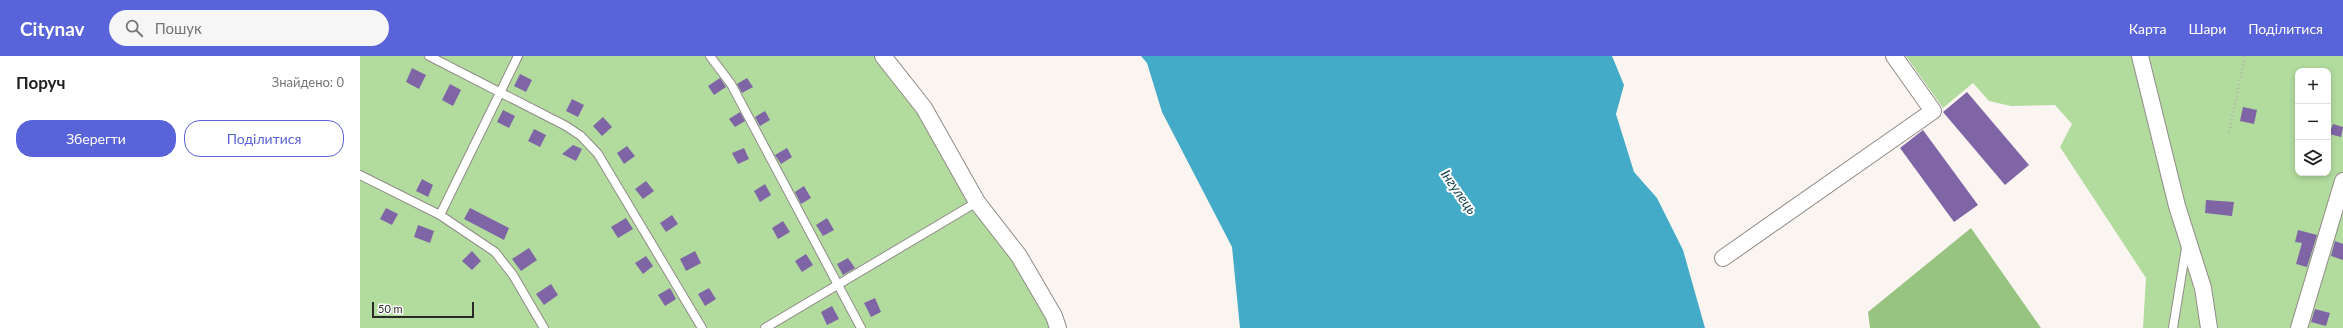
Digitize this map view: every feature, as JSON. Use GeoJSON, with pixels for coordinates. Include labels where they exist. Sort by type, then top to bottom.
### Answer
{"type":"FeatureCollection","features":[{"type":"Feature","properties":{"kind":"street"},"geometry":{"type":"LineString","coordinates":[[883,56],[924,108],[977,202],[1019,256],[1054,316],[1058,328]]}},
{"type":"Feature","properties":{"kind":"street"},"geometry":{"type":"LineString","coordinates":[[1723,258],[1933,111],[1894,56]]}},
{"type":"Feature","properties":{"kind":"street"},"geometry":{"type":"LineString","coordinates":[[2140,56],[2177,206],[2203,288],[2209,328]]}},
{"type":"Feature","properties":{"kind":"street"},"geometry":{"type":"LineString","coordinates":[[2299,328],[2343,181]]}},
{"type":"Feature","properties":{"kind":"lane"},"geometry":{"type":"LineString","coordinates":[[429,56],[576,132],[598,154],[702,328]]}},
{"type":"Feature","properties":{"kind":"lane"},"geometry":{"type":"LineString","coordinates":[[440,214],[518,56]]}},
{"type":"Feature","properties":{"kind":"lane"},"geometry":{"type":"LineString","coordinates":[[710,56],[731,84],[861,328]]}},
{"type":"Feature","properties":{"kind":"lane"},"geometry":{"type":"LineString","coordinates":[[360,175],[440,214],[495,252],[513,275],[544,328]]}},
{"type":"Feature","properties":{"kind":"lane"},"geometry":{"type":"LineString","coordinates":[[765,328],[977,202]]}},
{"type":"Feature","properties":{"kind":"lane"},"geometry":{"type":"LineString","coordinates":[[2173,328],[2188,240]]}},
{"type":"Feature","properties":{"kind":"path"},"geometry":{"type":"LineString","coordinates":[[2229,132],[2245,56]]}},
{"type":"Feature","properties":{"kind":"green space"},"geometry":{"type":"Polygon","coordinates":[[[360,56],[883,56],[1058,328],[360,328],[360,56]]]}},
{"type":"Feature","properties":{"kind":"green space"},"geometry":{"type":"Polygon","coordinates":[[[1906,56],[2134,56],[2190,267],[2201,328],[2143,328],[2146,278],[2060,147],[2072,124],[2055,105],[2011,106],[1989,101],[1973,83],[1943,108],[1906,56]]]}},
{"type":"Feature","properties":{"kind":"green space"},"geometry":{"type":"Polygon","coordinates":[[[2147,56],[2343,56],[2343,328],[2217,328],[2210,285],[2184,203],[2147,56]]]}},
{"type":"Feature","properties":{"kind":"green space"},"geometry":{"type":"Polygon","coordinates":[[[1971,228],[2041,328],[1870,328],[1868,312],[1971,228]]]}},
{"type":"Feature","properties":{"kind":"water","name":"Інгулець"},"geometry":{"type":"Polygon","coordinates":[[[1141,56],[1612,56],[1624,85],[1616,114],[1634,172],[1657,198],[1683,250],[1705,328],[1240,328],[1232,247],[1162,112],[1147,63],[1141,56]]]}},
{"type":"Feature","properties":{"kind":"building"},"geometry":{"type":"Polygon","coordinates":[[[412,68],[426,75],[419,89],[406,82],[412,68]]]}},
{"type":"Feature","properties":{"kind":"building"},"geometry":{"type":"Polygon","coordinates":[[[520,74],[532,80],[526,92],[514,86],[520,74]]]}},
{"type":"Feature","properties":{"kind":"building"},"geometry":{"type":"Polygon","coordinates":[[[720,78],[726,87],[714,95],[708,86],[720,78]]]}},
{"type":"Feature","properties":{"kind":"building"},"geometry":{"type":"Polygon","coordinates":[[[747,78],[753,87],[742,93],[737,84],[747,78]]]}},
{"type":"Feature","properties":{"kind":"building"},"geometry":{"type":"Polygon","coordinates":[[[450,84],[461,90],[453,106],[442,100],[450,84]]]}},
{"type":"Feature","properties":{"kind":"building"},"geometry":{"type":"Polygon","coordinates":[[[1967,92],[2029,165],[2005,185],[1943,112],[1967,92]]]}},
{"type":"Feature","properties":{"kind":"building"},"geometry":{"type":"Polygon","coordinates":[[[572,99],[584,105],[578,117],[566,111],[572,99]]]}},
{"type":"Feature","properties":{"kind":"building"},"geometry":{"type":"Polygon","coordinates":[[[2243,107],[2257,110],[2254,124],[2240,121],[2243,107]]]}},
{"type":"Feature","properties":{"kind":"building"},"geometry":{"type":"Polygon","coordinates":[[[503,110],[515,116],[509,128],[497,122],[503,110]]]}},
{"type":"Feature","properties":{"kind":"building"},"geometry":{"type":"Polygon","coordinates":[[[765,111],[770,120],[760,126],[755,117],[765,111]]]}},
{"type":"Feature","properties":{"kind":"building"},"geometry":{"type":"Polygon","coordinates":[[[740,112],[745,121],[735,127],[729,119],[740,112]]]}},
{"type":"Feature","properties":{"kind":"building"},"geometry":{"type":"Polygon","coordinates":[[[603,117],[612,127],[602,136],[593,126],[603,117]]]}},
{"type":"Feature","properties":{"kind":"building"},"geometry":{"type":"Polygon","coordinates":[[[2333,124],[2343,127],[2341,137],[2331,134],[2333,124]]]}},
{"type":"Feature","properties":{"kind":"building"},"geometry":{"type":"Polygon","coordinates":[[[534,129],[546,135],[540,147],[528,141],[534,129]]]}},
{"type":"Feature","properties":{"kind":"building"},"geometry":{"type":"Polygon","coordinates":[[[1923,130],[1978,205],[1954,222],[1900,148],[1923,130]]]}},
{"type":"Feature","properties":{"kind":"building"},"geometry":{"type":"Polygon","coordinates":[[[573,145],[582,149],[576,161],[562,154],[573,145]]]}},
{"type":"Feature","properties":{"kind":"building"},"geometry":{"type":"Polygon","coordinates":[[[627,146],[635,156],[624,164],[617,153],[627,146]]]}},
{"type":"Feature","properties":{"kind":"building"},"geometry":{"type":"Polygon","coordinates":[[[744,148],[749,159],[738,164],[732,153],[744,148]]]}},
{"type":"Feature","properties":{"kind":"building"},"geometry":{"type":"Polygon","coordinates":[[[787,148],[792,157],[781,164],[775,155],[787,148]]]}},
{"type":"Feature","properties":{"kind":"building"},"geometry":{"type":"Polygon","coordinates":[[[422,179],[433,185],[428,197],[416,191],[422,179]]]}},
{"type":"Feature","properties":{"kind":"building"},"geometry":{"type":"Polygon","coordinates":[[[646,181],[654,191],[643,199],[635,189],[646,181]]]}},
{"type":"Feature","properties":{"kind":"building"},"geometry":{"type":"Polygon","coordinates":[[[765,184],[771,195],[760,202],[754,191],[765,184]]]}},
{"type":"Feature","properties":{"kind":"building"},"geometry":{"type":"Polygon","coordinates":[[[804,186],[811,198],[801,204],[795,192],[804,186]]]}},
{"type":"Feature","properties":{"kind":"building"},"geometry":{"type":"Polygon","coordinates":[[[2206,200],[2234,202],[2232,216],[2205,213],[2206,200]]]}},
{"type":"Feature","properties":{"kind":"building"},"geometry":{"type":"Polygon","coordinates":[[[386,208],[398,214],[392,225],[380,219],[386,208]]]}},
{"type":"Feature","properties":{"kind":"building"},"geometry":{"type":"Polygon","coordinates":[[[470,208],[509,228],[504,240],[464,219],[470,208]]]}},
{"type":"Feature","properties":{"kind":"building"},"geometry":{"type":"Polygon","coordinates":[[[672,215],[678,224],[666,232],[660,223],[672,215]]]}},
{"type":"Feature","properties":{"kind":"building"},"geometry":{"type":"Polygon","coordinates":[[[626,218],[633,229],[618,238],[611,227],[626,218]]]}},
{"type":"Feature","properties":{"kind":"building"},"geometry":{"type":"Polygon","coordinates":[[[827,218],[834,230],[823,236],[816,225],[827,218]]]}},
{"type":"Feature","properties":{"kind":"building"},"geometry":{"type":"Polygon","coordinates":[[[783,221],[790,232],[778,239],[772,228],[783,221]]]}},
{"type":"Feature","properties":{"kind":"building"},"geometry":{"type":"Polygon","coordinates":[[[418,225],[434,231],[430,243],[414,237],[418,225]]]}},
{"type":"Feature","properties":{"kind":"building"},"geometry":{"type":"Polygon","coordinates":[[[2298,230],[2317,235],[2307,267],[2296,264],[2302,243],[2295,242],[2298,230]]]}},
{"type":"Feature","properties":{"kind":"building"},"geometry":{"type":"Polygon","coordinates":[[[2335,241],[2343,244],[2343,260],[2331,256],[2335,241]]]}},
{"type":"Feature","properties":{"kind":"building"},"geometry":{"type":"Polygon","coordinates":[[[529,248],[537,260],[521,271],[512,259],[529,248]]]}},
{"type":"Feature","properties":{"kind":"building"},"geometry":{"type":"Polygon","coordinates":[[[472,251],[481,261],[472,270],[462,261],[472,251]]]}},
{"type":"Feature","properties":{"kind":"building"},"geometry":{"type":"Polygon","coordinates":[[[695,251],[701,263],[686,271],[680,259],[695,251]]]}},
{"type":"Feature","properties":{"kind":"building"},"geometry":{"type":"Polygon","coordinates":[[[806,254],[813,265],[802,272],[795,261],[806,254]]]}},
{"type":"Feature","properties":{"kind":"building"},"geometry":{"type":"Polygon","coordinates":[[[646,256],[653,266],[643,274],[635,263],[646,256]]]}},
{"type":"Feature","properties":{"kind":"building"},"geometry":{"type":"Polygon","coordinates":[[[848,258],[855,268],[843,275],[837,264],[848,258]]]}},
{"type":"Feature","properties":{"kind":"building"},"geometry":{"type":"Polygon","coordinates":[[[551,284],[558,295],[544,305],[536,294],[551,284]]]}},
{"type":"Feature","properties":{"kind":"building"},"geometry":{"type":"Polygon","coordinates":[[[670,288],[676,299],[665,306],[658,295],[670,288]]]}},
{"type":"Feature","properties":{"kind":"building"},"geometry":{"type":"Polygon","coordinates":[[[709,288],[716,299],[705,306],[698,294],[709,288]]]}},
{"type":"Feature","properties":{"kind":"building"},"geometry":{"type":"Polygon","coordinates":[[[875,298],[881,312],[871,317],[864,303],[875,298]]]}},
{"type":"Feature","properties":{"kind":"building"},"geometry":{"type":"Polygon","coordinates":[[[832,306],[839,319],[827,325],[821,312],[832,306]]]}},
{"type":"Feature","properties":{"kind":"building"},"geometry":{"type":"Polygon","coordinates":[[[2315,309],[2330,313],[2326,326],[2311,322],[2315,309]]]}}]}
